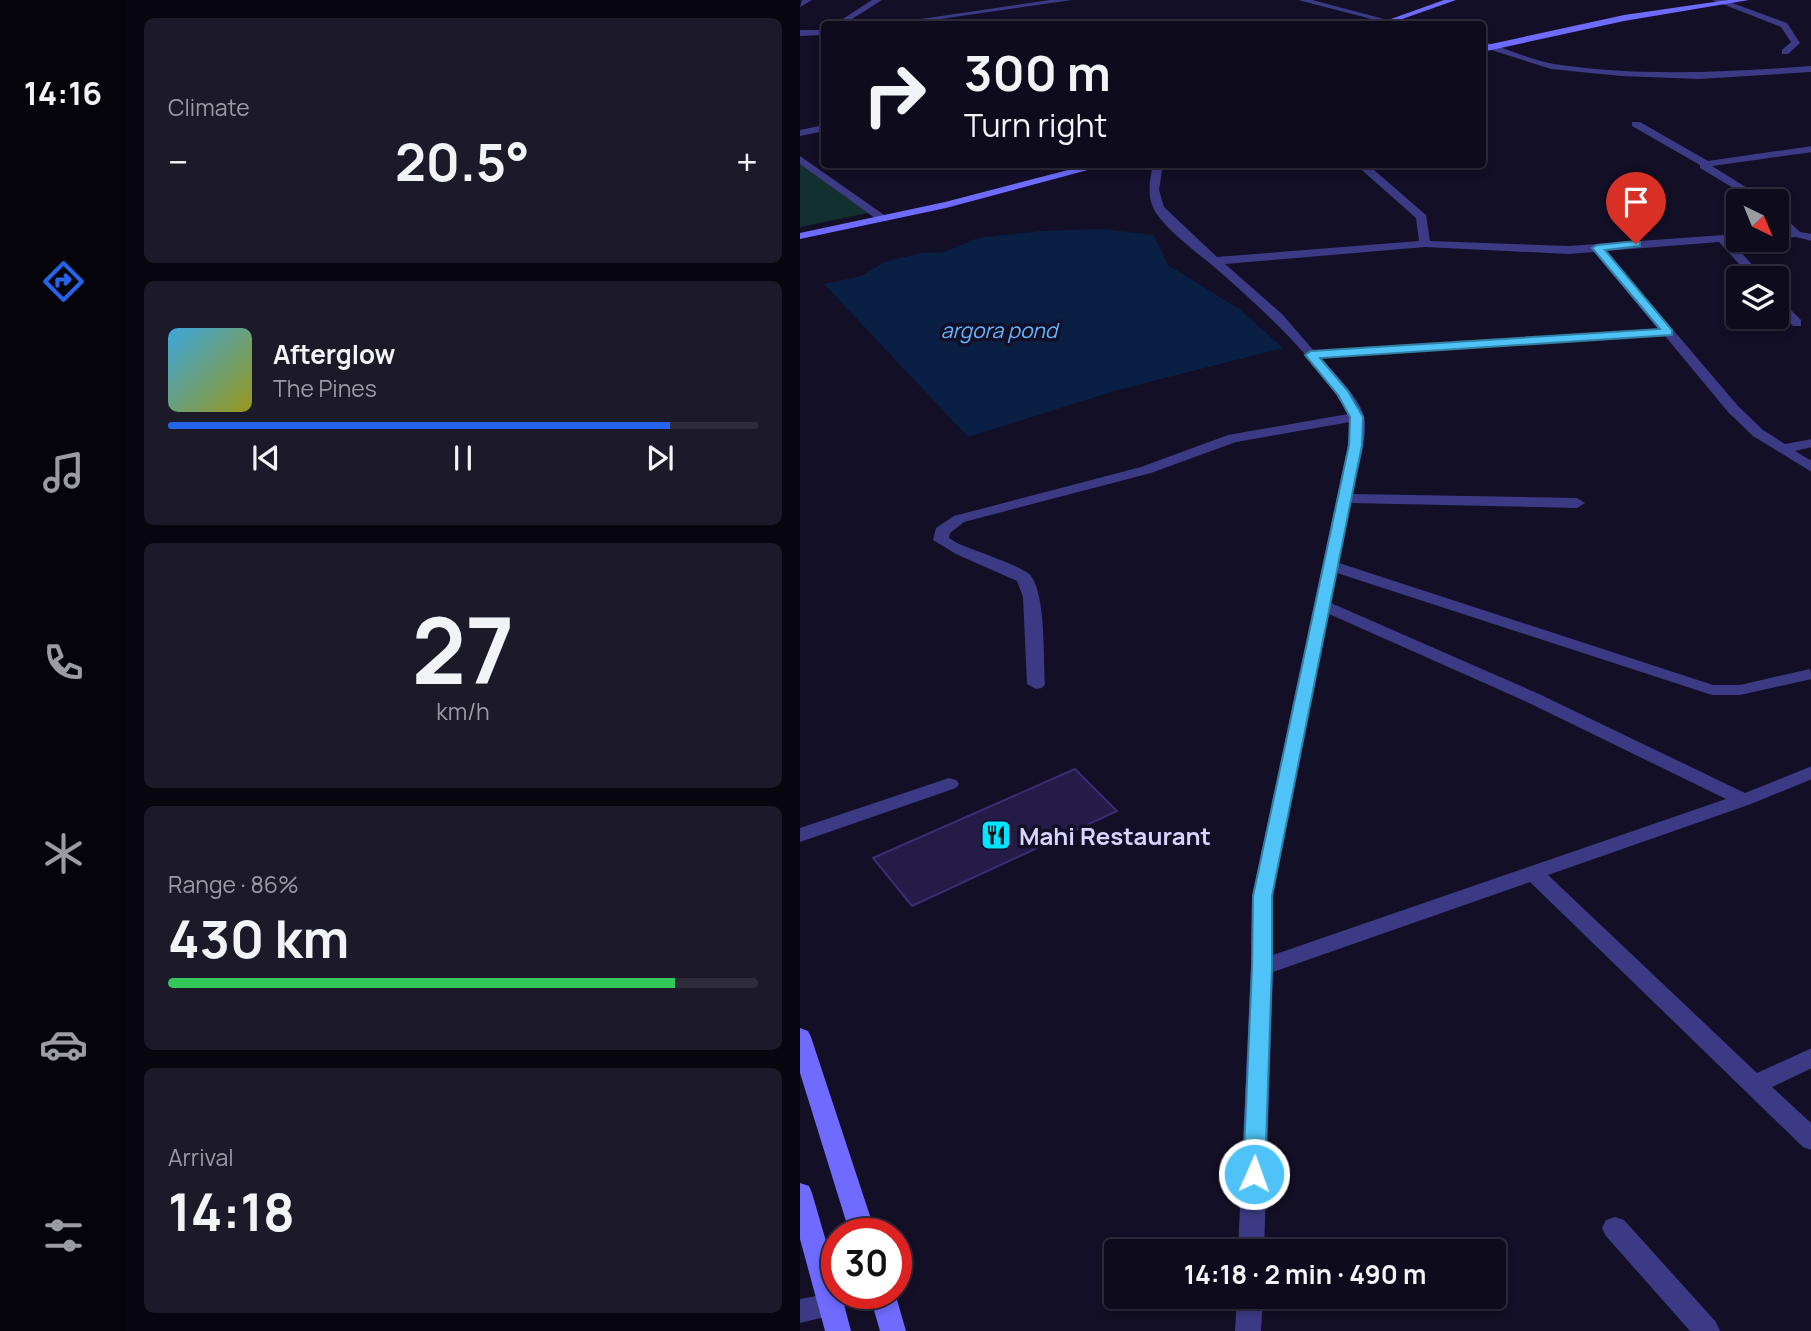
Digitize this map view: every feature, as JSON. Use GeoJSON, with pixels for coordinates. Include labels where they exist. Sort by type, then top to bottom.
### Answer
{"type":"FeatureCollection","features":[{"type":"Feature","properties":{"kind":"main road"},"geometry":{"type":"LineString","coordinates":[[1390,21],[1452,0]]}},
{"type":"Feature","properties":{"kind":"main road"},"geometry":{"type":"LineString","coordinates":[[1486,46],[1717,1],[1745,0]]}},
{"type":"Feature","properties":{"kind":"main road"},"geometry":{"type":"LineString","coordinates":[[800,236],[883,219],[1090,168]]}},
{"type":"Feature","properties":{"kind":"main road"},"geometry":{"type":"LineString","coordinates":[[800,1037],[858,1218]]}},
{"type":"Feature","properties":{"kind":"main road"},"geometry":{"type":"LineString","coordinates":[[800,1193],[821,1266]]}},
{"type":"Feature","properties":{"kind":"main road"},"geometry":{"type":"LineString","coordinates":[[833,1309],[838,1331]]}},
{"type":"Feature","properties":{"kind":"main road"},"geometry":{"type":"LineString","coordinates":[[887,1309],[893,1331]]}},
{"type":"Feature","properties":{"kind":"street"},"geometry":{"type":"LineString","coordinates":[[800,5],[808,0]]}},
{"type":"Feature","properties":{"kind":"street"},"geometry":{"type":"LineString","coordinates":[[844,21],[878,0]]}},
{"type":"Feature","properties":{"kind":"street"},"geometry":{"type":"LineString","coordinates":[[923,21],[1068,0]]}},
{"type":"Feature","properties":{"kind":"street"},"geometry":{"type":"LineString","coordinates":[[1302,0],[1377,21]]}},
{"type":"Feature","properties":{"kind":"street"},"geometry":{"type":"LineString","coordinates":[[1717,1],[1784,25],[1796,43],[1782,52],[1773,72]]}},
{"type":"Feature","properties":{"kind":"street"},"geometry":{"type":"LineString","coordinates":[[800,33],[821,37]]}},
{"type":"Feature","properties":{"kind":"street"},"geometry":{"type":"LineString","coordinates":[[1486,46],[1551,66],[1621,74],[1679,77],[1811,69]]}},
{"type":"Feature","properties":{"kind":"street"},"geometry":{"type":"LineString","coordinates":[[1636,124],[1706,164],[1811,149]]}},
{"type":"Feature","properties":{"kind":"street"},"geometry":{"type":"LineString","coordinates":[[800,133],[821,129]]}},
{"type":"Feature","properties":{"kind":"street"},"geometry":{"type":"LineString","coordinates":[[800,159],[883,219]]}},
{"type":"Feature","properties":{"kind":"street"},"geometry":{"type":"LineString","coordinates":[[1706,164],[1704,166],[1707,170],[1741,189]]}},
{"type":"Feature","properties":{"kind":"street"},"geometry":{"type":"LineString","coordinates":[[1157,168],[1154,190],[1159,208],[1278,317],[1344,394],[1357,417],[1355,445],[1262,896],[1262,967],[1251,1239]]}},
{"type":"Feature","properties":{"kind":"street"},"geometry":{"type":"LineString","coordinates":[[1365,168],[1422,217],[1426,231],[1425,244]]}},
{"type":"Feature","properties":{"kind":"street"},"geometry":{"type":"LineString","coordinates":[[1789,227],[1796,234]]}},
{"type":"Feature","properties":{"kind":"street"},"geometry":{"type":"LineString","coordinates":[[1789,234],[1811,239]]}},
{"type":"Feature","properties":{"kind":"street"},"geometry":{"type":"LineString","coordinates":[[1722,238],[1747,266]]}},
{"type":"Feature","properties":{"kind":"street"},"geometry":{"type":"LineString","coordinates":[[1215,261],[1425,244],[1550,250],[1726,238]]}},
{"type":"Feature","properties":{"kind":"street"},"geometry":{"type":"LineString","coordinates":[[1597,248],[1733,410],[1758,433],[1811,468]]}},
{"type":"Feature","properties":{"kind":"street"},"geometry":{"type":"LineString","coordinates":[[1789,314],[1797,323]]}},
{"type":"Feature","properties":{"kind":"street"},"geometry":{"type":"LineString","coordinates":[[1311,355],[1668,332]]}},
{"type":"Feature","properties":{"kind":"street"},"geometry":{"type":"LineString","coordinates":[[1036,684],[1031,597],[1024,578],[1007,568],[956,550],[941,540],[942,531],[959,519],[1146,470],[1233,438],[1357,417]]}},
{"type":"Feature","properties":{"kind":"street"},"geometry":{"type":"LineString","coordinates":[[1780,449],[1811,443]]}},
{"type":"Feature","properties":{"kind":"street"},"geometry":{"type":"LineString","coordinates":[[1344,498],[1577,503]]}},
{"type":"Feature","properties":{"kind":"street"},"geometry":{"type":"LineString","coordinates":[[1330,565],[1712,690],[1740,690],[1810,674]]}},
{"type":"Feature","properties":{"kind":"street"},"geometry":{"type":"LineString","coordinates":[[1322,605],[1533,698],[1743,800]]}},
{"type":"Feature","properties":{"kind":"street"},"geometry":{"type":"LineString","coordinates":[[1262,967],[1743,800],[1811,772]]}},
{"type":"Feature","properties":{"kind":"street"},"geometry":{"type":"LineString","coordinates":[[800,835],[949,784]]}},
{"type":"Feature","properties":{"kind":"street"},"geometry":{"type":"LineString","coordinates":[[1533,873],[1811,1140]]}},
{"type":"Feature","properties":{"kind":"street"},"geometry":{"type":"LineString","coordinates":[[1754,1086],[1811,1057]]}},
{"type":"Feature","properties":{"kind":"street"},"geometry":{"type":"LineString","coordinates":[[1615,1228],[1707,1331]]}},
{"type":"Feature","properties":{"kind":"street"},"geometry":{"type":"LineString","coordinates":[[800,1311],[821,1307]]}},
{"type":"Feature","properties":{"kind":"street"},"geometry":{"type":"LineString","coordinates":[[1248,1331],[1249,1309]]}},
{"type":"Feature","properties":{"kind":"green space"},"geometry":{"type":"Polygon","coordinates":[[[800,158],[868,213],[800,227],[800,158]]]}},
{"type":"Feature","properties":{"kind":"water","name":"argora pond"},"geometry":{"type":"Polygon","coordinates":[[[1102,229],[1154,235],[1168,265],[1239,309],[1283,348],[1114,391],[968,437],[824,284],[861,276],[887,261],[922,253],[944,252],[978,238],[1040,231],[1102,229]]]}},
{"type":"Feature","properties":{"kind":"building","name":"Mahi Restaurant"},"geometry":{"type":"Polygon","coordinates":[[[1075,769],[1117,811],[912,906],[873,858],[1075,769]]]}},
{"type":"Feature","properties":{"kind":"place","name":"Mahi Restaurant"},"geometry":{"type":"Point","coordinates":[996,835]}},
{"type":"Feature","properties":{"kind":"route"},"geometry":{"type":"LineString","coordinates":[[1254,1174],[1262,896],[1355,445],[1357,417],[1344,394],[1311,355],[1668,332],[1597,248],[1636,244]]}}]}
